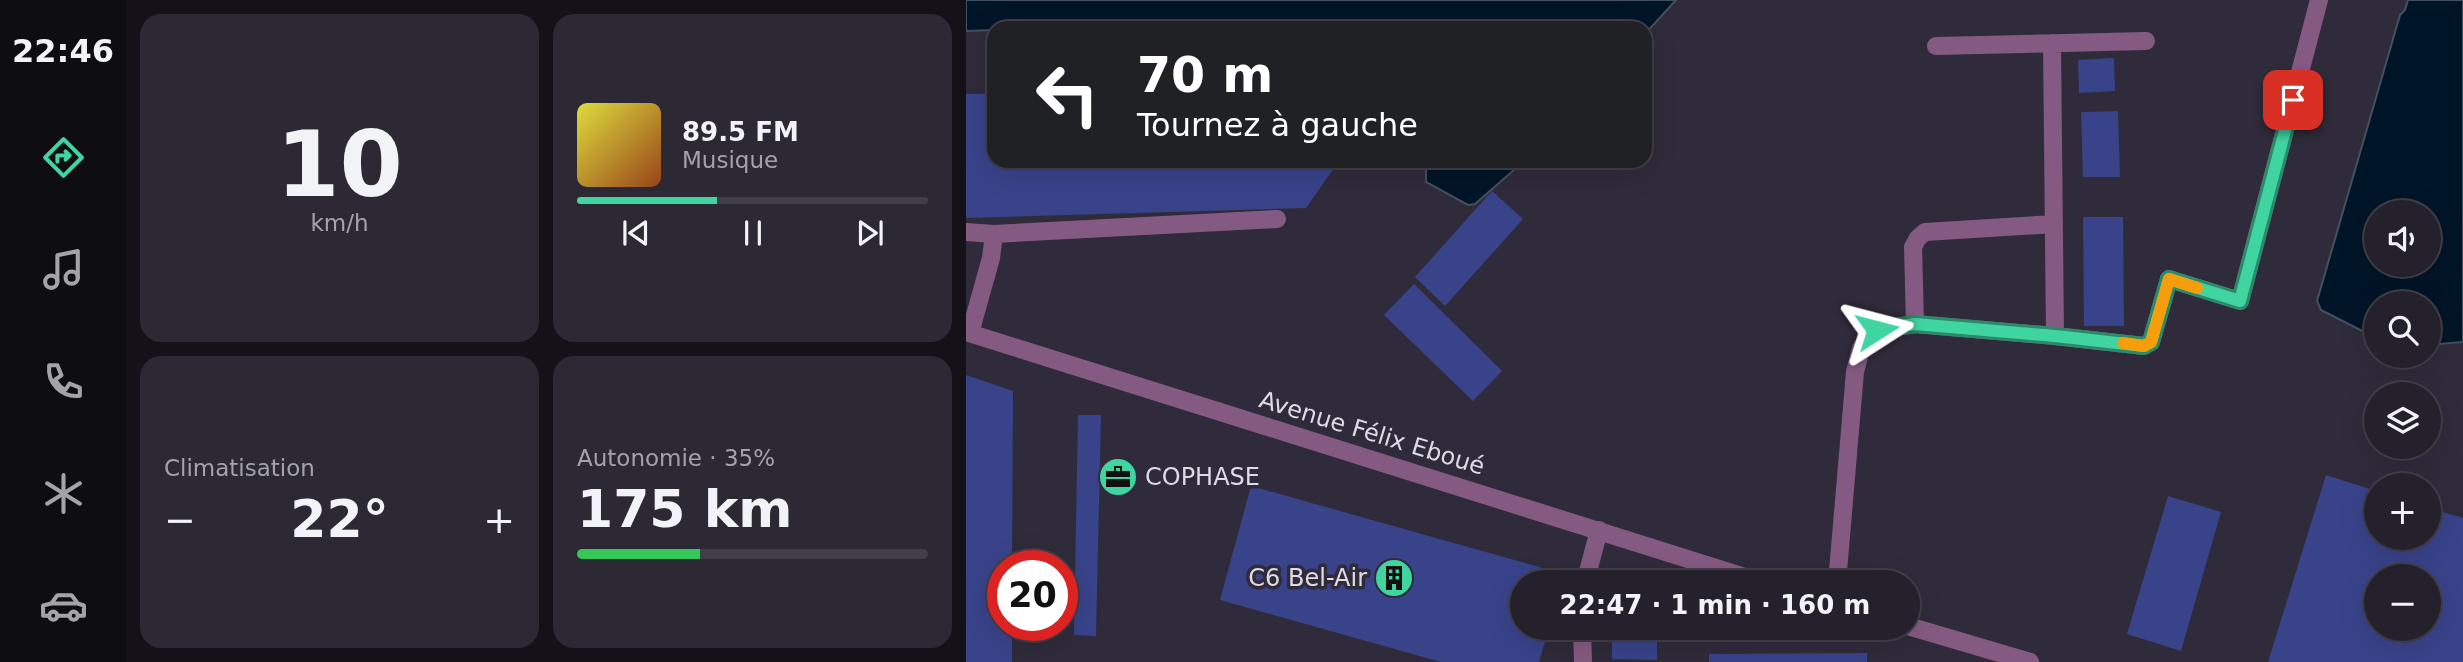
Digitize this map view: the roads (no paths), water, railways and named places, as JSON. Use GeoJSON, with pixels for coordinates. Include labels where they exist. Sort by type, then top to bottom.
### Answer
{"type":"FeatureCollection","features":[{"type":"Feature","properties":{"kind":"street"},"geometry":{"type":"LineString","coordinates":[[1838,570],[1855,372],[1861,348],[1877,330],[1915,324],[2148,345],[2169,279],[2240,301],[2319,0]]}},
{"type":"Feature","properties":{"kind":"street"},"geometry":{"type":"LineString","coordinates":[[1936,46],[2146,41]]}},
{"type":"Feature","properties":{"kind":"street"},"geometry":{"type":"LineString","coordinates":[[2052,43],[2055,336]]}},
{"type":"Feature","properties":{"kind":"street"},"geometry":{"type":"LineString","coordinates":[[966,232],[994,234],[1277,219]]}},
{"type":"Feature","properties":{"kind":"street"},"geometry":{"type":"LineString","coordinates":[[1915,324],[1913,247],[1926,232],[2054,224]]}},
{"type":"Feature","properties":{"kind":"street"},"geometry":{"type":"LineString","coordinates":[[968,333],[991,258],[994,234]]}},
{"type":"Feature","properties":{"kind":"street","name":"Avenue Félix Eboué"},"geometry":{"type":"LineString","coordinates":[[968,333],[1723,570]]}},
{"type":"Feature","properties":{"kind":"street"},"geometry":{"type":"LineString","coordinates":[[1588,570],[1598,530]]}},
{"type":"Feature","properties":{"kind":"street"},"geometry":{"type":"LineString","coordinates":[[1920,630],[2030,662]]}},
{"type":"Feature","properties":{"kind":"street"},"geometry":{"type":"LineString","coordinates":[[1583,640],[1583,662]]}},
{"type":"Feature","properties":{"kind":"water"},"geometry":{"type":"Polygon","coordinates":[[[966,0],[1676,0],[1652,26],[1652,21],[987,21],[987,30],[966,31],[966,0]]]}},
{"type":"Feature","properties":{"kind":"water"},"geometry":{"type":"Polygon","coordinates":[[[2408,0],[2463,0],[2463,342],[2441,344],[2441,291],[2364,291],[2364,332],[2321,310],[2317,301],[2400,15],[2408,0]]]}},
{"type":"Feature","properties":{"kind":"water"},"geometry":{"type":"Polygon","coordinates":[[[1428,168],[1516,168],[1475,204],[1468,205],[1426,182],[1428,168]]]}},
{"type":"Feature","properties":{"kind":"place","name":"COPHASE"},"geometry":{"type":"Point","coordinates":[1118,477]}},
{"type":"Feature","properties":{"kind":"place","name":"C6 Bel-Air"},"geometry":{"type":"Point","coordinates":[1394,578]}}]}
